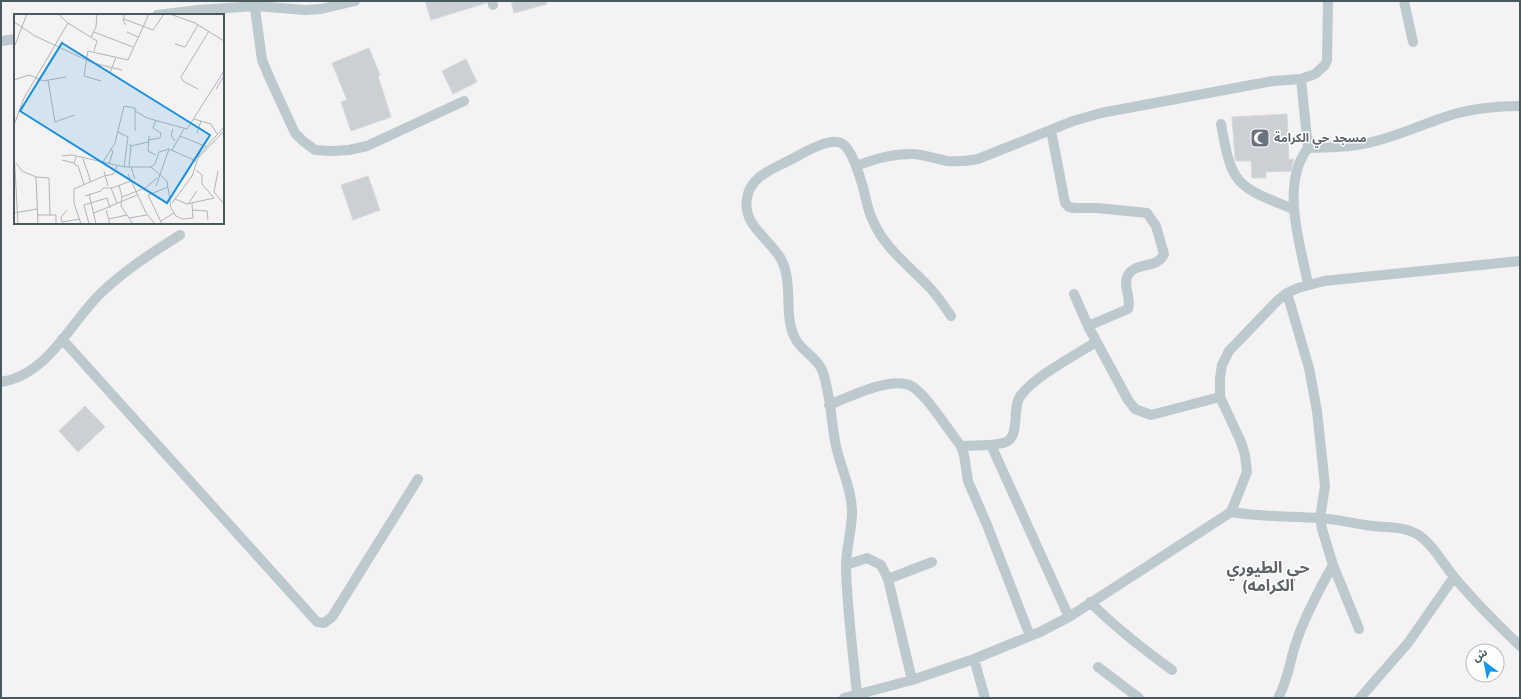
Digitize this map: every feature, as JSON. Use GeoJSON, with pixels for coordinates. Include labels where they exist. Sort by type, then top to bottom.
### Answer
{"type":"FeatureCollection","features":[{"type":"Feature","properties":{"kind":"street"},"geometry":{"type":"LineString","coordinates":[[165,14],[255,4],[305,10],[334,7],[354,1]]}},
{"type":"Feature","properties":{"kind":"street"},"geometry":{"type":"LineString","coordinates":[[856,166],[874,159],[894,155],[913,154],[948,161],[963,162],[978,159],[1051,130],[1101,113],[1273,81],[1301,79],[1315,74],[1325,65],[1327,60],[1328,1]]}},
{"type":"Feature","properties":{"kind":"street"},"geometry":{"type":"LineString","coordinates":[[1404,1],[1413,42]]}},
{"type":"Feature","properties":{"kind":"street"},"geometry":{"type":"LineString","coordinates":[[255,4],[262,60],[295,133],[315,150],[349,150],[367,146],[464,101]]}},
{"type":"Feature","properties":{"kind":"street"},"geometry":{"type":"LineString","coordinates":[[1,41],[14,39]]}},
{"type":"Feature","properties":{"kind":"street"},"geometry":{"type":"LineString","coordinates":[[1301,79],[1308,148],[1304,153],[1297,174],[1293,209],[1308,284]]}},
{"type":"Feature","properties":{"kind":"street"},"geometry":{"type":"LineString","coordinates":[[1308,148],[1362,145],[1390,138],[1444,117],[1463,112],[1504,106],[1520,106]]}},
{"type":"Feature","properties":{"kind":"street"},"geometry":{"type":"LineString","coordinates":[[1221,124],[1226,153],[1236,179],[1255,194],[1293,209]]}},
{"type":"Feature","properties":{"kind":"street"},"geometry":{"type":"LineString","coordinates":[[1051,130],[1065,203],[1069,207],[1074,208],[1097,208],[1147,213],[1156,226],[1164,254],[1159,262],[1131,270],[1127,275],[1126,279],[1130,304],[1128,309],[1088,326]]}},
{"type":"Feature","properties":{"kind":"street"},"geometry":{"type":"LineString","coordinates":[[857,694],[848,610],[846,564],[852,511],[835,442],[822,370],[815,359],[801,348],[795,338],[791,326],[790,300],[786,269],[774,249],[756,230],[747,214],[747,198],[751,186],[764,173],[818,146],[833,142],[841,143],[846,147],[856,166],[873,221],[882,237],[901,261],[930,288],[951,316]]}},
{"type":"Feature","properties":{"kind":"street"},"geometry":{"type":"LineString","coordinates":[[1,382],[32,370],[111,284],[146,256],[180,235]]}},
{"type":"Feature","properties":{"kind":"street"},"geometry":{"type":"LineString","coordinates":[[844,698],[912,680],[974,659],[1030,636],[1069,617],[1231,512],[1247,472],[1241,442],[1220,397],[1222,365],[1229,351],[1287,293],[1308,284],[1342,278],[1520,261]]}},
{"type":"Feature","properties":{"kind":"street"},"geometry":{"type":"LineString","coordinates":[[1287,293],[1309,368],[1317,411],[1325,486],[1320,518],[1333,565],[1359,629]]}},
{"type":"Feature","properties":{"kind":"street"},"geometry":{"type":"LineString","coordinates":[[1074,294],[1096,342],[1128,400],[1135,409],[1151,415],[1220,397]]}},
{"type":"Feature","properties":{"kind":"street"},"geometry":{"type":"LineString","coordinates":[[62,339],[317,622],[324,623],[332,617],[418,479]]}},
{"type":"Feature","properties":{"kind":"street"},"geometry":{"type":"LineString","coordinates":[[960,446],[991,445],[1006,442],[1013,435],[1017,401],[1020,395],[1044,376],[1096,342]]}},
{"type":"Feature","properties":{"kind":"street"},"geometry":{"type":"LineString","coordinates":[[829,405],[886,384],[898,383],[910,385],[925,398],[960,446],[965,461],[968,482],[987,524],[1030,636]]}},
{"type":"Feature","properties":{"kind":"street"},"geometry":{"type":"LineString","coordinates":[[991,445],[1069,617]]}},
{"type":"Feature","properties":{"kind":"street"},"geometry":{"type":"LineString","coordinates":[[1231,512],[1256,516],[1320,518],[1407,529],[1418,534],[1491,618],[1520,646]]}},
{"type":"Feature","properties":{"kind":"street"},"geometry":{"type":"LineString","coordinates":[[846,564],[867,558],[874,560],[881,565],[888,579],[912,680]]}},
{"type":"Feature","properties":{"kind":"street"},"geometry":{"type":"LineString","coordinates":[[888,579],[932,562]]}},
{"type":"Feature","properties":{"kind":"street"},"geometry":{"type":"LineString","coordinates":[[1278,698],[1287,678],[1297,638],[1315,597],[1333,565]]}},
{"type":"Feature","properties":{"kind":"street"},"geometry":{"type":"LineString","coordinates":[[1360,698],[1408,643],[1454,577]]}},
{"type":"Feature","properties":{"kind":"street"},"geometry":{"type":"LineString","coordinates":[[1090,602],[1118,630],[1172,670]]}},
{"type":"Feature","properties":{"kind":"street"},"geometry":{"type":"LineString","coordinates":[[974,659],[985,698]]}},
{"type":"Feature","properties":{"kind":"street"},"geometry":{"type":"LineString","coordinates":[[1098,667],[1139,698]]}},
{"type":"Feature","properties":{"kind":"building"},"geometry":{"type":"Polygon","coordinates":[[[425,1],[485,1],[486,3],[431,20],[425,1]]]}},
{"type":"Feature","properties":{"kind":"building"},"geometry":{"type":"Polygon","coordinates":[[[511,1],[546,1],[547,4],[514,13],[511,1]]]}},
{"type":"Feature","properties":{"kind":"building"},"geometry":{"type":"Polygon","coordinates":[[[369,48],[380,75],[378,76],[391,117],[351,131],[341,102],[347,100],[332,63],[369,48]]]}},
{"type":"Feature","properties":{"kind":"building"},"geometry":{"type":"Polygon","coordinates":[[[466,59],[477,82],[453,94],[442,71],[466,59]]]}},
{"type":"Feature","properties":{"kind":"building","name":"مسجد حي الكرامة"},"geometry":{"type":"Polygon","coordinates":[[[1287,114],[1289,160],[1294,159],[1291,171],[1266,172],[1266,178],[1252,178],[1251,161],[1236,161],[1235,158],[1232,117],[1287,114]]]}},
{"type":"Feature","properties":{"kind":"building"},"geometry":{"type":"Polygon","coordinates":[[[368,176],[380,210],[353,220],[341,185],[368,176]]]}},
{"type":"Feature","properties":{"kind":"building"},"geometry":{"type":"Polygon","coordinates":[[[85,406],[105,427],[78,452],[59,431],[85,406]]]}},
{"type":"Feature","properties":{"kind":"place","name":"مسجد حي الكرامة"},"geometry":{"type":"Point","coordinates":[1260,138]}},
{"type":"Feature","properties":{"kind":"district","name":"حي الطيوري (الكرامه"},"geometry":{"type":"Point","coordinates":[1268,576]}}]}
